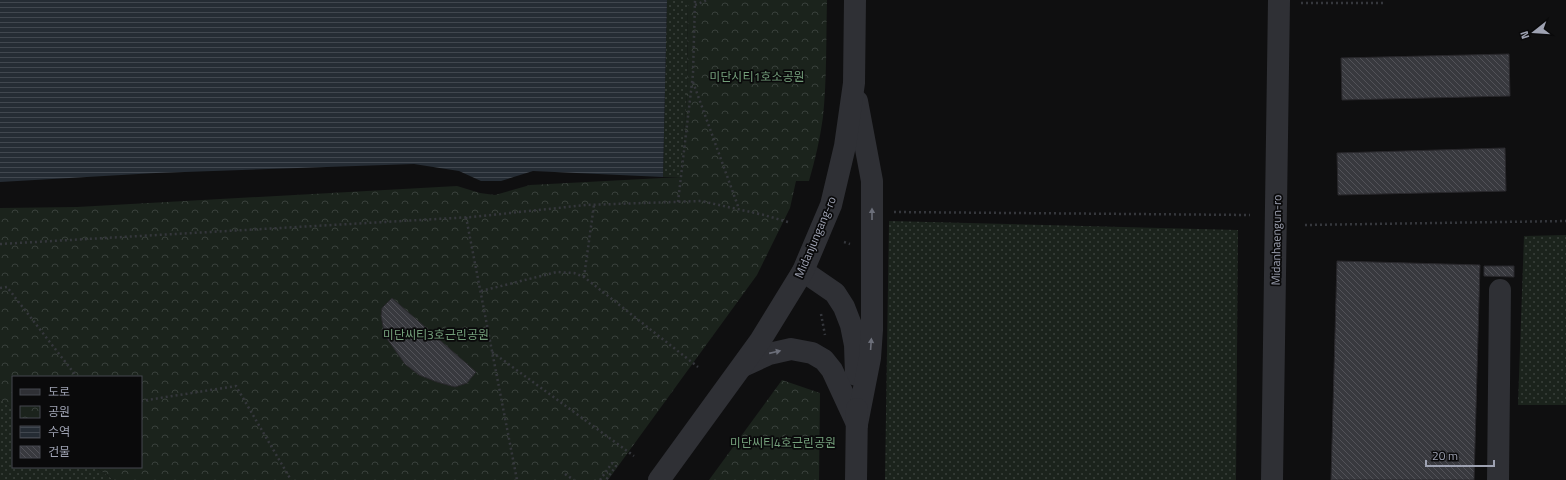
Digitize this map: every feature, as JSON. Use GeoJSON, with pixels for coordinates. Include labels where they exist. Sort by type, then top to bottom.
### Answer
{"type":"FeatureCollection","features":[{"type":"Feature","properties":{"kind":"street","name":"Midanjungang-ro"},"geometry":{"type":"LineString","coordinates":[[659,480],[760,341],[804,271],[831,205],[845,146],[854,84],[854,0]]}},
{"type":"Feature","properties":{"kind":"street","name":"Midanhaengun-ro"},"geometry":{"type":"LineString","coordinates":[[1272,480],[1279,2]]}},
{"type":"Feature","properties":{"kind":"street"},"geometry":{"type":"LineString","coordinates":[[854,84],[872,181],[870,351],[857,424]]}},
{"type":"Feature","properties":{"kind":"street"},"geometry":{"type":"LineString","coordinates":[[804,271],[835,293],[844,307],[851,325],[855,345],[857,424],[856,480]]}},
{"type":"Feature","properties":{"kind":"street"},"geometry":{"type":"LineString","coordinates":[[1498,480],[1500,290]]}},
{"type":"Feature","properties":{"kind":"street"},"geometry":{"type":"LineString","coordinates":[[740,368],[769,354],[791,349],[812,353],[824,360],[832,370],[857,424]]}},
{"type":"Feature","properties":{"kind":"path"},"geometry":{"type":"LineString","coordinates":[[678,202],[692,81],[695,0]]}},
{"type":"Feature","properties":{"kind":"path"},"geometry":{"type":"LineString","coordinates":[[695,5],[707,0]]}},
{"type":"Feature","properties":{"kind":"path"},"geometry":{"type":"LineString","coordinates":[[1279,2],[1383,3],[1383,0]]}},
{"type":"Feature","properties":{"kind":"path"},"geometry":{"type":"LineString","coordinates":[[692,81],[740,210]]}},
{"type":"Feature","properties":{"kind":"path"},"geometry":{"type":"LineString","coordinates":[[0,244],[466,217],[594,205],[678,202],[701,202],[788,222]]}},
{"type":"Feature","properties":{"kind":"path"},"geometry":{"type":"LineString","coordinates":[[584,277],[594,205]]}},
{"type":"Feature","properties":{"kind":"path"},"geometry":{"type":"LineString","coordinates":[[891,212],[1250,215]]}},
{"type":"Feature","properties":{"kind":"path"},"geometry":{"type":"LineString","coordinates":[[466,217],[517,480]]}},
{"type":"Feature","properties":{"kind":"path"},"geometry":{"type":"LineString","coordinates":[[1305,225],[1566,221]]}},
{"type":"Feature","properties":{"kind":"path"},"geometry":{"type":"LineString","coordinates":[[480,291],[557,272],[574,272],[584,277],[698,367]]}},
{"type":"Feature","properties":{"kind":"path"},"geometry":{"type":"LineString","coordinates":[[0,288],[7,287],[76,376]]}},
{"type":"Feature","properties":{"kind":"path"},"geometry":{"type":"LineString","coordinates":[[826,312],[821,314],[826,339]]}},
{"type":"Feature","properties":{"kind":"path"},"geometry":{"type":"LineString","coordinates":[[492,352],[634,456]]}},
{"type":"Feature","properties":{"kind":"path"},"geometry":{"type":"LineString","coordinates":[[142,401],[236,386],[291,480]]}},
{"type":"Feature","properties":{"kind":"path"},"geometry":{"type":"LineString","coordinates":[[600,480],[612,463],[616,466],[606,480]]}},
{"type":"Feature","properties":{"kind":"path"},"geometry":{"type":"LineString","coordinates":[[564,474],[574,480]]}},
{"type":"Feature","properties":{"kind":"green space"},"geometry":{"type":"Polygon","coordinates":[[[667,0],[688,0],[687,94],[681,177],[663,177],[667,0]]]}},
{"type":"Feature","properties":{"kind":"green space","name":"미단씨티3호근린공원"},"geometry":{"type":"Polygon","coordinates":[[[688,0],[827,0],[823,117],[809,181],[796,181],[790,208],[757,275],[608,480],[114,480],[96,468],[142,468],[142,376],[12,376],[12,408],[0,399],[0,208],[77,207],[457,186],[480,193],[495,195],[530,185],[681,177],[687,94],[688,0]]]}},
{"type":"Feature","properties":{"kind":"green space"},"geometry":{"type":"Polygon","coordinates":[[[889,221],[1238,230],[1236,480],[885,480],[889,221]]]}},
{"type":"Feature","properties":{"kind":"green space"},"geometry":{"type":"Polygon","coordinates":[[[1566,235],[1566,405],[1518,405],[1524,236],[1566,235]]]}},
{"type":"Feature","properties":{"kind":"green space","name":"미단씨티4호근린공원"},"geometry":{"type":"Polygon","coordinates":[[[782,380],[820,393],[819,480],[709,480],[782,380]]]}},
{"type":"Feature","properties":{"kind":"green space"},"geometry":{"type":"Polygon","coordinates":[[[0,399],[12,408],[12,468],[96,468],[114,480],[0,480],[0,399]]]}},
{"type":"Feature","properties":{"kind":"water"},"geometry":{"type":"Polygon","coordinates":[[[0,0],[667,0],[663,177],[533,171],[501,181],[481,181],[459,171],[414,164],[156,173],[0,182],[0,0]]]}},
{"type":"Feature","properties":{"kind":"building"},"geometry":{"type":"Polygon","coordinates":[[[1509,54],[1510,96],[1342,100],[1341,58],[1509,54]]]}},
{"type":"Feature","properties":{"kind":"building"},"geometry":{"type":"Polygon","coordinates":[[[1505,148],[1506,191],[1338,195],[1337,153],[1505,148]]]}},
{"type":"Feature","properties":{"kind":"building"},"geometry":{"type":"Polygon","coordinates":[[[1337,261],[1480,265],[1474,480],[1331,480],[1337,261]]]}},
{"type":"Feature","properties":{"kind":"building"},"geometry":{"type":"Polygon","coordinates":[[[1484,266],[1514,266],[1514,277],[1484,276],[1484,266]]]}},
{"type":"Feature","properties":{"kind":"building"},"geometry":{"type":"Polygon","coordinates":[[[392,298],[476,372],[467,383],[455,387],[437,382],[419,375],[405,364],[385,336],[381,316],[382,308],[392,298]]]}},
{"type":"Feature","properties":{"kind":"park label","name":"미단시티1호소공원"},"geometry":{"type":"Point","coordinates":[757,76]}}]}
